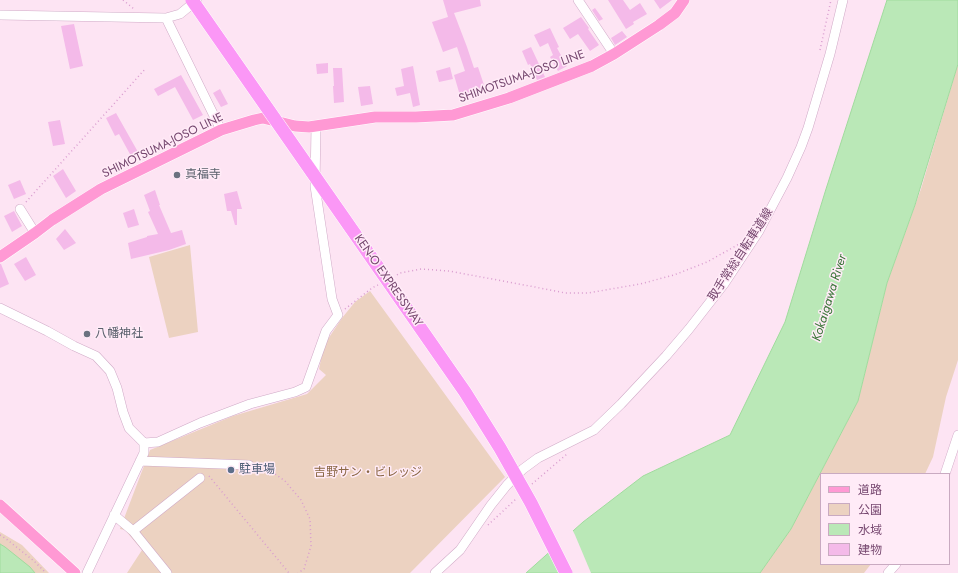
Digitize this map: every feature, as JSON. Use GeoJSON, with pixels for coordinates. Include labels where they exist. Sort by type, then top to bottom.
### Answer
{"type":"FeatureCollection","features":[{"type":"Feature","properties":{"kind":"highway","name":"KEN-O EXPRESSWAY"},"geometry":{"type":"LineString","coordinates":[[192,0],[465,392],[500,448],[531,503],[566,573]]}},
{"type":"Feature","properties":{"kind":"main road","name":"SHIMOTSUMA-JOSO LINE"},"geometry":{"type":"LineString","coordinates":[[0,257],[52,220],[101,190],[221,130],[263,118],[295,126],[316,126],[375,117],[453,115],[509,98],[592,66],[614,54],[659,25],[675,12],[684,0]]}},
{"type":"Feature","properties":{"kind":"main road"},"geometry":{"type":"LineString","coordinates":[[0,505],[75,573]]}},
{"type":"Feature","properties":{"kind":"street"},"geometry":{"type":"LineString","coordinates":[[0,16],[166,18],[180,14],[197,0]]}},
{"type":"Feature","properties":{"kind":"street"},"geometry":{"type":"LineString","coordinates":[[579,0],[614,54]]}},
{"type":"Feature","properties":{"kind":"street","name":"取手常総自転車道線"},"geometry":{"type":"LineString","coordinates":[[435,573],[460,550],[491,505],[507,485],[523,469],[538,458],[594,430],[621,404],[689,329],[724,284],[759,231],[787,178],[801,147],[830,54],[843,0]]}},
{"type":"Feature","properties":{"kind":"street"},"geometry":{"type":"LineString","coordinates":[[166,18],[221,130]]}},
{"type":"Feature","properties":{"kind":"street"},"geometry":{"type":"LineString","coordinates":[[144,443],[158,442],[200,423],[250,404],[296,392],[306,387],[326,332],[338,315],[332,299],[315,186],[316,126]]}},
{"type":"Feature","properties":{"kind":"street"},"geometry":{"type":"LineString","coordinates":[[20,209],[35,233]]}},
{"type":"Feature","properties":{"kind":"street"},"geometry":{"type":"LineString","coordinates":[[0,308],[96,356],[110,371],[117,388],[129,428],[144,443],[144,453],[87,573]]}},
{"type":"Feature","properties":{"kind":"street"},"geometry":{"type":"LineString","coordinates":[[945,473],[958,434]]}},
{"type":"Feature","properties":{"kind":"street"},"geometry":{"type":"LineString","coordinates":[[140,461],[249,465]]}},
{"type":"Feature","properties":{"kind":"street"},"geometry":{"type":"LineString","coordinates":[[133,531],[200,478]]}},
{"type":"Feature","properties":{"kind":"street"},"geometry":{"type":"LineString","coordinates":[[114,515],[133,531],[167,573]]}},
{"type":"Feature","properties":{"kind":"street"},"geometry":{"type":"LineString","coordinates":[[888,573],[895,565]]}},
{"type":"Feature","properties":{"kind":"path"},"geometry":{"type":"LineString","coordinates":[[820,50],[831,0]]}},
{"type":"Feature","properties":{"kind":"path"},"geometry":{"type":"LineString","coordinates":[[20,209],[146,68]]}},
{"type":"Feature","properties":{"kind":"path"},"geometry":{"type":"LineString","coordinates":[[393,277],[400,273],[421,269],[442,271],[564,293],[588,293],[640,284],[674,275],[707,262],[743,242]]}},
{"type":"Feature","properties":{"kind":"path"},"geometry":{"type":"LineString","coordinates":[[338,315],[379,284]]}},
{"type":"Feature","properties":{"kind":"path"},"geometry":{"type":"LineString","coordinates":[[249,465],[268,469],[285,481],[301,500],[310,519],[311,546],[304,569],[298,573]]}},
{"type":"Feature","properties":{"kind":"path"},"geometry":{"type":"LineString","coordinates":[[200,478],[206,472],[289,573]]}},
{"type":"Feature","properties":{"kind":"path"},"geometry":{"type":"LineString","coordinates":[[0,535],[34,561],[46,573]]}},
{"type":"Feature","properties":{"kind":"green space"},"geometry":{"type":"Polygon","coordinates":[[[958,64],[958,360],[946,397],[933,457],[925,473],[820,473],[858,401],[887,283],[921,189],[958,64]]]}},
{"type":"Feature","properties":{"kind":"green space"},"geometry":{"type":"Polygon","coordinates":[[[190,245],[198,332],[169,338],[149,257],[190,245]]]}},
{"type":"Feature","properties":{"kind":"green space","name":"吉野サン・ビレッジ"},"geometry":{"type":"Polygon","coordinates":[[[370,291],[505,477],[410,573],[127,573],[142,550],[125,530],[120,529],[150,450],[233,416],[307,394],[326,375],[319,369],[324,345],[355,302],[370,291]]]}},
{"type":"Feature","properties":{"kind":"green space"},"geometry":{"type":"Polygon","coordinates":[[[820,474],[820,565],[870,565],[864,573],[760,573],[791,529],[820,474]]]}},
{"type":"Feature","properties":{"kind":"green space"},"geometry":{"type":"Polygon","coordinates":[[[0,532],[22,545],[49,573],[0,573],[0,532]]]}},
{"type":"Feature","properties":{"kind":"water","name":"Kokaigawa River"},"geometry":{"type":"Polygon","coordinates":[[[887,0],[958,0],[958,64],[915,205],[887,283],[858,401],[791,529],[760,573],[526,573],[583,522],[643,476],[730,435],[785,322],[887,0]]]}},
{"type":"Feature","properties":{"kind":"water"},"geometry":{"type":"Polygon","coordinates":[[[0,544],[30,567],[35,573],[0,573],[0,544]]]}},
{"type":"Feature","properties":{"kind":"pier"},"geometry":{"type":"Polygon","coordinates":[[[572,529],[591,573],[559,573],[548,550],[572,529]]]}},
{"type":"Feature","properties":{"kind":"building"},"geometry":{"type":"Polygon","coordinates":[[[443,0],[480,0],[481,6],[454,13],[474,68],[478,67],[486,91],[461,99],[454,75],[465,71],[457,47],[443,52],[432,22],[448,17],[443,0]]]}},
{"type":"Feature","properties":{"kind":"building"},"geometry":{"type":"Polygon","coordinates":[[[608,0],[623,0],[630,10],[640,3],[647,14],[633,22],[634,24],[626,29],[608,0]]]}},
{"type":"Feature","properties":{"kind":"building"},"geometry":{"type":"Polygon","coordinates":[[[654,0],[672,0],[660,9],[654,0]]]}},
{"type":"Feature","properties":{"kind":"building"},"geometry":{"type":"Polygon","coordinates":[[[595,8],[603,19],[599,21],[592,10],[595,8]]]}},
{"type":"Feature","properties":{"kind":"building"},"geometry":{"type":"Polygon","coordinates":[[[581,17],[599,45],[590,51],[578,34],[570,39],[563,28],[581,17]]]}},
{"type":"Feature","properties":{"kind":"building"},"geometry":{"type":"Polygon","coordinates":[[[74,24],[83,66],[70,69],[61,26],[74,24]]]}},
{"type":"Feature","properties":{"kind":"building"},"geometry":{"type":"Polygon","coordinates":[[[550,28],[559,47],[557,48],[567,66],[558,71],[550,57],[553,55],[548,43],[540,47],[534,35],[550,28]]]}},
{"type":"Feature","properties":{"kind":"building"},"geometry":{"type":"Polygon","coordinates":[[[622,31],[627,37],[615,45],[611,38],[622,31]]]}},
{"type":"Feature","properties":{"kind":"building"},"geometry":{"type":"Polygon","coordinates":[[[531,47],[545,77],[537,80],[522,51],[531,47]]]}},
{"type":"Feature","properties":{"kind":"building"},"geometry":{"type":"Polygon","coordinates":[[[328,63],[328,73],[317,74],[316,64],[328,63]]]}},
{"type":"Feature","properties":{"kind":"building"},"geometry":{"type":"Polygon","coordinates":[[[413,66],[420,105],[413,107],[410,93],[397,96],[395,88],[404,86],[401,69],[413,66]]]}},
{"type":"Feature","properties":{"kind":"building"},"geometry":{"type":"Polygon","coordinates":[[[450,67],[453,79],[439,82],[436,71],[450,67]]]}},
{"type":"Feature","properties":{"kind":"building"},"geometry":{"type":"Polygon","coordinates":[[[333,68],[342,68],[344,102],[334,103],[333,68]]]}},
{"type":"Feature","properties":{"kind":"building"},"geometry":{"type":"Polygon","coordinates":[[[181,75],[203,115],[193,120],[175,87],[158,96],[154,89],[181,75]]]}},
{"type":"Feature","properties":{"kind":"building"},"geometry":{"type":"Polygon","coordinates":[[[370,86],[373,104],[361,106],[358,87],[370,86]]]}},
{"type":"Feature","properties":{"kind":"building"},"geometry":{"type":"Polygon","coordinates":[[[220,89],[228,104],[221,107],[213,93],[220,89]]]}},
{"type":"Feature","properties":{"kind":"building"},"geometry":{"type":"Polygon","coordinates":[[[116,113],[138,152],[131,156],[119,134],[115,136],[106,118],[116,113]]]}},
{"type":"Feature","properties":{"kind":"building"},"geometry":{"type":"Polygon","coordinates":[[[60,120],[65,144],[53,146],[48,122],[60,120]]]}},
{"type":"Feature","properties":{"kind":"building"},"geometry":{"type":"Polygon","coordinates":[[[63,169],[76,191],[66,198],[53,176],[63,169]]]}},
{"type":"Feature","properties":{"kind":"building"},"geometry":{"type":"Polygon","coordinates":[[[20,180],[26,194],[14,199],[8,185],[20,180]]]}},
{"type":"Feature","properties":{"kind":"building"},"geometry":{"type":"Polygon","coordinates":[[[155,190],[159,205],[171,233],[182,230],[186,244],[169,250],[131,259],[128,243],[147,236],[158,234],[148,212],[150,211],[144,195],[155,190]]]}},
{"type":"Feature","properties":{"kind":"building"},"geometry":{"type":"Polygon","coordinates":[[[237,191],[242,209],[237,209],[237,225],[235,225],[231,211],[227,211],[224,194],[237,191]]]}},
{"type":"Feature","properties":{"kind":"building"},"geometry":{"type":"Polygon","coordinates":[[[134,209],[139,225],[128,228],[123,213],[134,209]]]}},
{"type":"Feature","properties":{"kind":"building"},"geometry":{"type":"Polygon","coordinates":[[[14,211],[22,226],[12,232],[4,216],[14,211]]]}},
{"type":"Feature","properties":{"kind":"building"},"geometry":{"type":"Polygon","coordinates":[[[65,229],[76,243],[64,250],[56,239],[65,229]]]}},
{"type":"Feature","properties":{"kind":"building"},"geometry":{"type":"Polygon","coordinates":[[[26,257],[36,275],[25,281],[14,264],[26,257]]]}},
{"type":"Feature","properties":{"kind":"building"},"geometry":{"type":"Polygon","coordinates":[[[0,264],[9,284],[0,288],[0,264]]]}},
{"type":"Feature","properties":{"kind":"place","name":"真福寺"},"geometry":{"type":"Point","coordinates":[177,175]}},
{"type":"Feature","properties":{"kind":"place","name":"八幡神社"},"geometry":{"type":"Point","coordinates":[87,334]}},
{"type":"Feature","properties":{"kind":"place","name":"駐車場"},"geometry":{"type":"Point","coordinates":[231,470]}}]}
